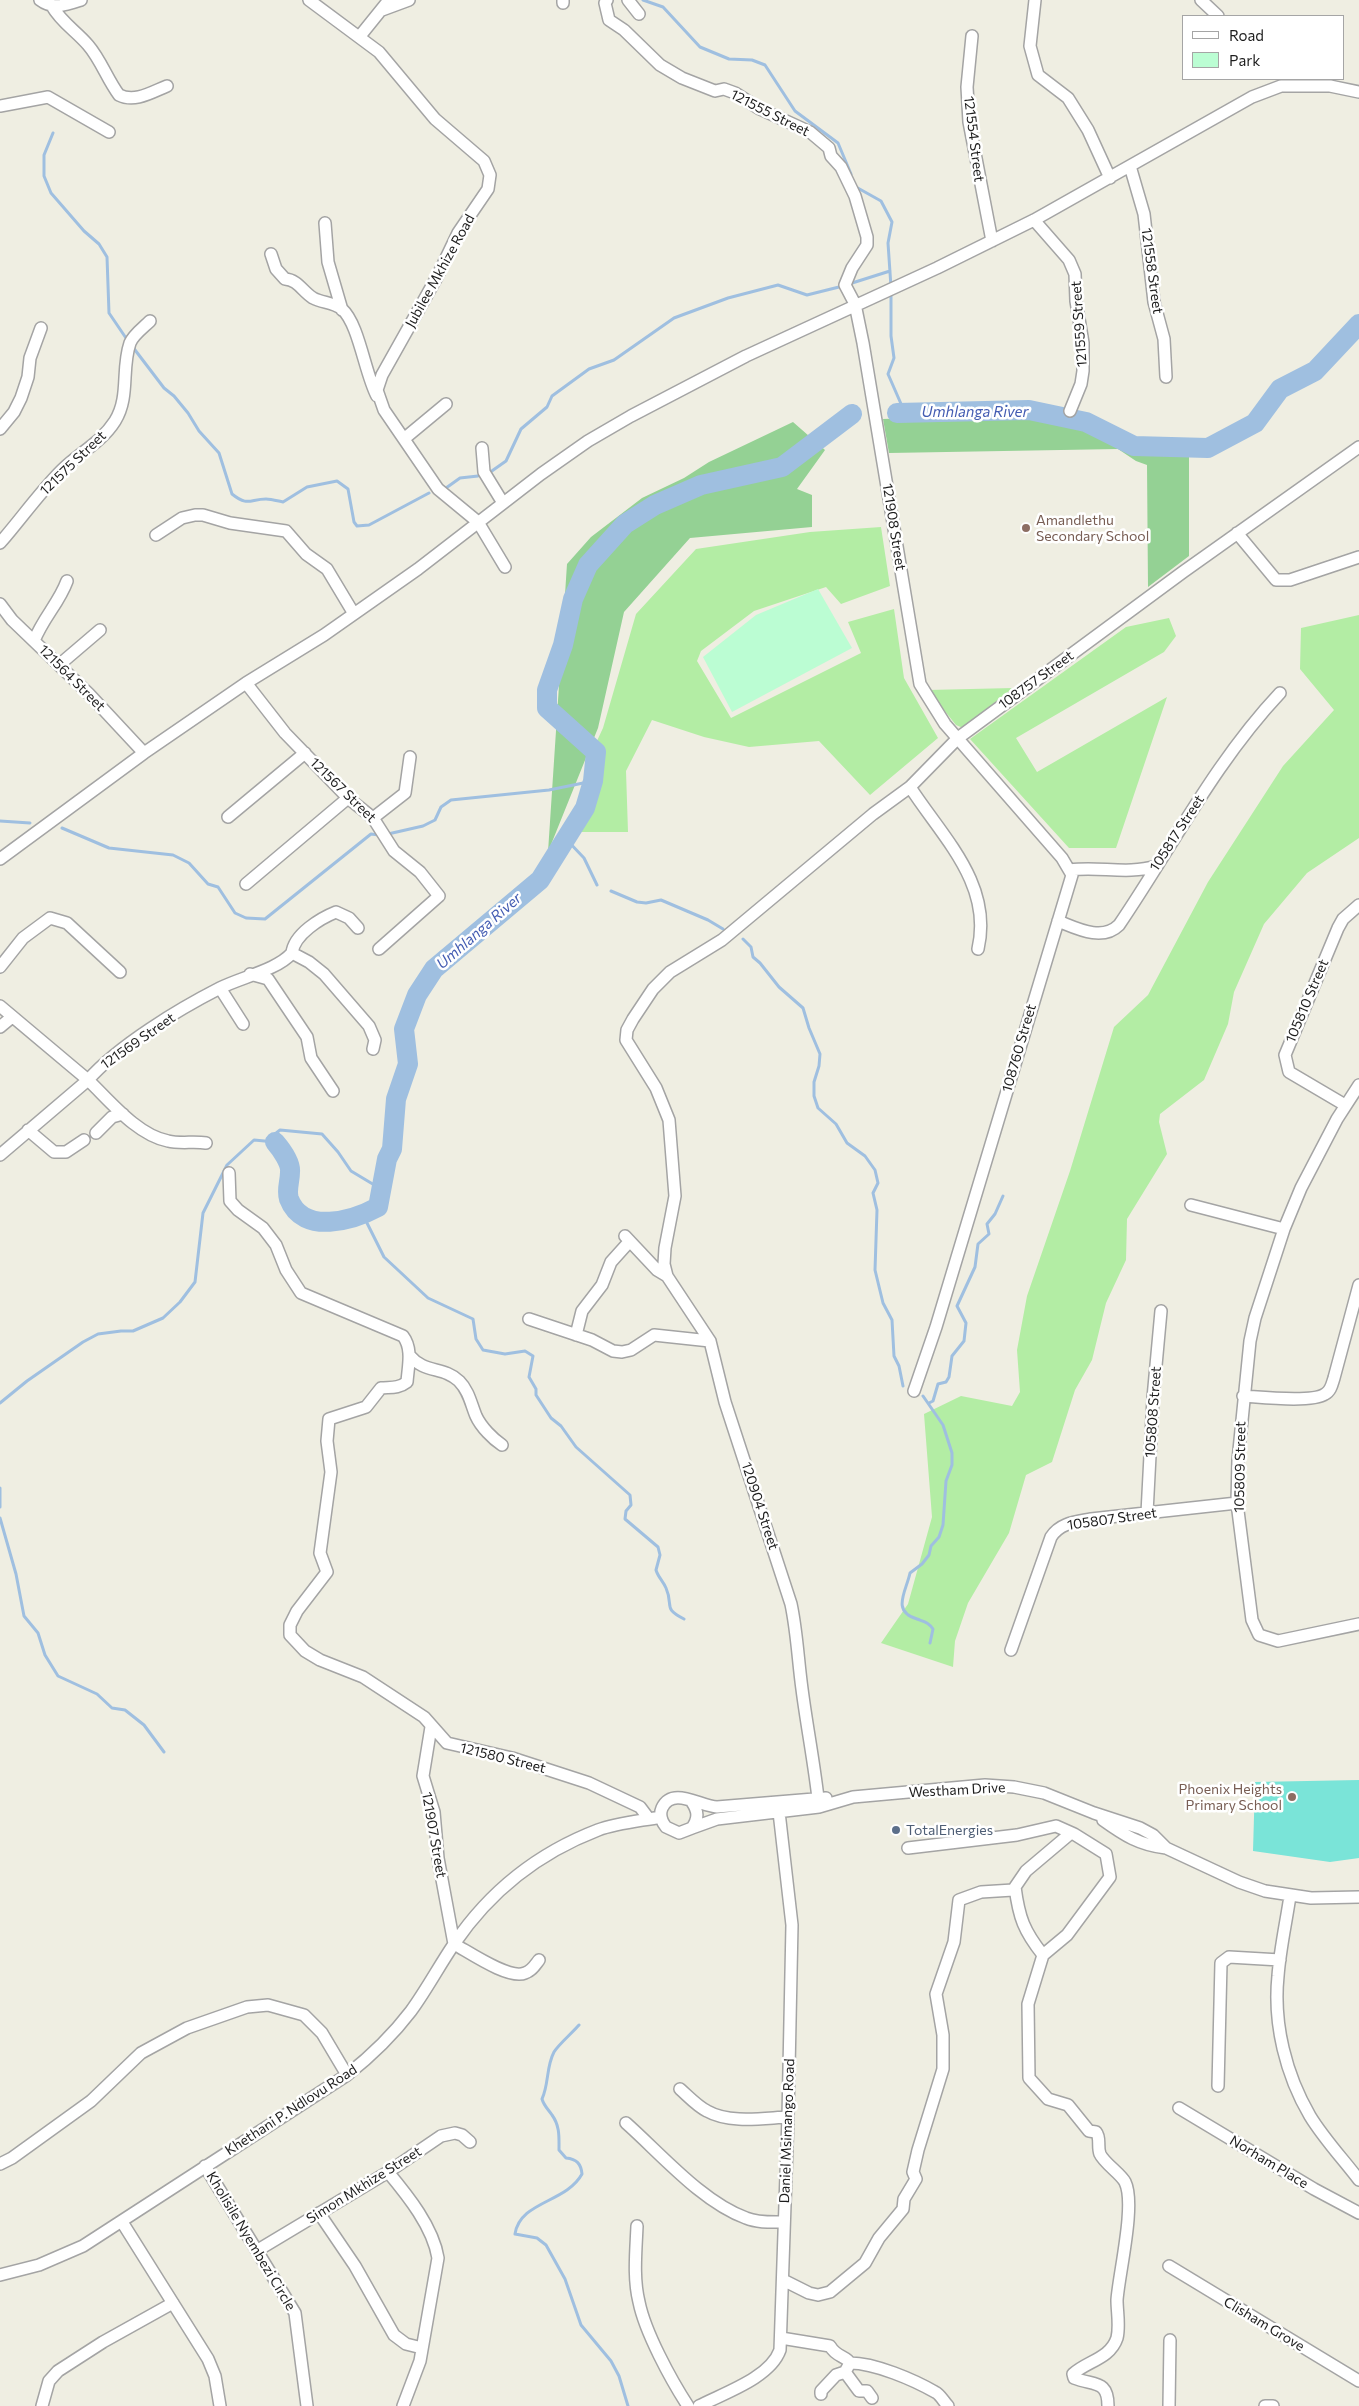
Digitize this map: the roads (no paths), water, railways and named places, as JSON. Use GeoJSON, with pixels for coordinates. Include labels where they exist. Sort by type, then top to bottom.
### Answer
{"type":"FeatureCollection","features":[{"type":"Feature","properties":{"kind":"street"},"geometry":{"type":"LineString","coordinates":[[40,0],[52,6],[81,0]]}},
{"type":"Feature","properties":{"kind":"street","name":"Jubilee Mkhize Road"},"geometry":{"type":"LineString","coordinates":[[309,0],[360,36],[387,59],[444,128],[484,161],[490,175],[488,189],[458,234],[437,277],[382,375],[377,390],[380,402]]}},
{"type":"Feature","properties":{"kind":"street"},"geometry":{"type":"LineString","coordinates":[[360,36],[372,18],[386,5],[409,0]]}},
{"type":"Feature","properties":{"kind":"street","name":"121555 Street"},"geometry":{"type":"LineString","coordinates":[[606,0],[609,20],[624,30],[660,65],[682,78],[706,88],[715,91],[724,89],[735,93],[760,109],[810,132],[829,148],[831,156],[841,167],[855,196],[867,237],[867,245],[852,268],[845,285],[859,302]]}},
{"type":"Feature","properties":{"kind":"street"},"geometry":{"type":"LineString","coordinates":[[628,0],[639,14]]}},
{"type":"Feature","properties":{"kind":"street"},"geometry":{"type":"LineString","coordinates":[[1035,0],[1030,46],[1038,75],[1068,98],[1088,130],[1110,178]]}},
{"type":"Feature","properties":{"kind":"street"},"geometry":{"type":"LineString","coordinates":[[1201,0],[1217,15]]}},
{"type":"Feature","properties":{"kind":"street"},"geometry":{"type":"LineString","coordinates":[[52,6],[60,19],[80,36],[94,52],[118,95],[131,98],[138,97],[167,86]]}},
{"type":"Feature","properties":{"kind":"street","name":"121554 Street"},"geometry":{"type":"LineString","coordinates":[[972,36],[967,86],[968,122],[992,241]]}},
{"type":"Feature","properties":{"kind":"street"},"geometry":{"type":"LineString","coordinates":[[0,859],[144,753],[246,683],[324,635],[580,447],[630,416],[746,356],[1034,220],[1110,178],[1200,124],[1279,82],[1330,86],[1359,92]]}},
{"type":"Feature","properties":{"kind":"street"},"geometry":{"type":"LineString","coordinates":[[0,106],[48,97],[88,118],[109,132]]}},
{"type":"Feature","properties":{"kind":"street","name":"121558 Street"},"geometry":{"type":"LineString","coordinates":[[1130,166],[1144,214],[1154,302],[1164,339],[1166,377]]}},
{"type":"Feature","properties":{"kind":"street","name":"121559 Street"},"geometry":{"type":"LineString","coordinates":[[1034,220],[1070,260],[1075,274],[1076,301],[1083,343],[1083,371],[1081,384],[1070,411]]}},
{"type":"Feature","properties":{"kind":"street"},"geometry":{"type":"LineString","coordinates":[[325,223],[328,262],[342,310],[352,328],[371,386],[438,489],[478,522],[505,567]]}},
{"type":"Feature","properties":{"kind":"street"},"geometry":{"type":"LineString","coordinates":[[271,254],[276,269],[285,279],[293,280],[314,298],[332,303],[342,310]]}},
{"type":"Feature","properties":{"kind":"street","name":"121908 Street"},"geometry":{"type":"LineString","coordinates":[[859,302],[916,669],[924,694],[958,738]]}},
{"type":"Feature","properties":{"kind":"street","name":"121575 Street"},"geometry":{"type":"LineString","coordinates":[[0,543],[26,509],[61,471],[93,446],[113,424],[120,413],[124,396],[130,343],[150,321]]}},
{"type":"Feature","properties":{"kind":"street"},"geometry":{"type":"LineString","coordinates":[[0,429],[14,412],[22,398],[28,376],[30,358],[41,328]]}},
{"type":"Feature","properties":{"kind":"street"},"geometry":{"type":"LineString","coordinates":[[404,438],[446,404]]}},
{"type":"Feature","properties":{"kind":"street","name":"108757 Street"},"geometry":{"type":"LineString","coordinates":[[667,1276],[664,1264],[665,1248],[675,1196],[669,1120],[656,1088],[626,1040],[627,1030],[633,1018],[659,982],[670,972],[716,946],[729,933],[873,814],[910,787],[958,738],[1237,533],[1359,447]]}},
{"type":"Feature","properties":{"kind":"street"},"geometry":{"type":"LineString","coordinates":[[482,448],[484,472],[503,503]]}},
{"type":"Feature","properties":{"kind":"street"},"geometry":{"type":"LineString","coordinates":[[156,535],[182,518],[196,515],[203,515],[230,523],[286,530],[306,554],[327,569],[354,614]]}},
{"type":"Feature","properties":{"kind":"street"},"geometry":{"type":"LineString","coordinates":[[1237,533],[1276,580],[1290,580],[1359,557]]}},
{"type":"Feature","properties":{"kind":"street"},"geometry":{"type":"LineString","coordinates":[[34,640],[42,621],[60,600],[67,582]]}},
{"type":"Feature","properties":{"kind":"street","name":"121564 Street"},"geometry":{"type":"LineString","coordinates":[[0,604],[12,620],[59,665],[144,753]]}},
{"type":"Feature","properties":{"kind":"street"},"geometry":{"type":"LineString","coordinates":[[59,665],[100,630]]}},
{"type":"Feature","properties":{"kind":"street","name":"121567 Street"},"geometry":{"type":"LineString","coordinates":[[246,683],[285,733],[348,798],[373,818],[394,851],[420,872],[439,896],[379,949]]}},
{"type":"Feature","properties":{"kind":"street","name":"105817 Street"},"geometry":{"type":"LineString","coordinates":[[1058,920],[1082,931],[1100,933],[1113,930],[1128,912],[1212,777],[1239,740],[1280,693]]}},
{"type":"Feature","properties":{"kind":"street"},"geometry":{"type":"LineString","coordinates":[[958,738],[1062,858],[1070,870],[1095,868],[1137,870],[1156,866]]}},
{"type":"Feature","properties":{"kind":"street"},"geometry":{"type":"LineString","coordinates":[[228,817],[304,753]]}},
{"type":"Feature","properties":{"kind":"street"},"geometry":{"type":"LineString","coordinates":[[373,818],[405,793],[410,757]]}},
{"type":"Feature","properties":{"kind":"street"},"geometry":{"type":"LineString","coordinates":[[910,787],[962,859],[979,902],[982,920],[978,949]]}},
{"type":"Feature","properties":{"kind":"street"},"geometry":{"type":"LineString","coordinates":[[246,884],[348,798]]}},
{"type":"Feature","properties":{"kind":"street","name":"108760 Street"},"geometry":{"type":"LineString","coordinates":[[914,1391],[936,1327],[1072,878],[1070,870]]}},
{"type":"Feature","properties":{"kind":"street","name":"105810 Street"},"geometry":{"type":"LineString","coordinates":[[1345,1105],[1289,1072],[1286,1066],[1285,1055],[1338,928],[1343,919],[1359,905]]}},
{"type":"Feature","properties":{"kind":"street"},"geometry":{"type":"LineString","coordinates":[[358,928],[350,918],[336,912],[322,918],[302,936],[293,947],[292,953],[309,962],[324,974],[369,1026],[374,1040],[373,1049]]}},
{"type":"Feature","properties":{"kind":"street"},"geometry":{"type":"LineString","coordinates":[[0,967],[23,938],[50,918],[67,923],[120,972]]}},
{"type":"Feature","properties":{"kind":"street","name":"121569 Street"},"geometry":{"type":"LineString","coordinates":[[0,1006],[88,1080],[105,1062],[128,1045],[220,988],[250,974],[284,962],[292,953]]}},
{"type":"Feature","properties":{"kind":"street"},"geometry":{"type":"LineString","coordinates":[[250,974],[268,979],[307,1037],[311,1058],[333,1091]]}},
{"type":"Feature","properties":{"kind":"street"},"geometry":{"type":"LineString","coordinates":[[220,988],[243,1024]]}},
{"type":"Feature","properties":{"kind":"street"},"geometry":{"type":"LineString","coordinates":[[0,1027],[12,1017]]}},
{"type":"Feature","properties":{"kind":"street"},"geometry":{"type":"LineString","coordinates":[[0,1155],[88,1080],[123,1114],[147,1133],[168,1142],[206,1143]]}},
{"type":"Feature","properties":{"kind":"street","name":"105809 Street"},"geometry":{"type":"LineString","coordinates":[[1359,1085],[1345,1105],[1301,1188],[1284,1229],[1255,1318],[1246,1365],[1237,1503],[1252,1620],[1259,1635],[1278,1641],[1359,1624]]}},
{"type":"Feature","properties":{"kind":"street"},"geometry":{"type":"LineString","coordinates":[[96,1133],[112,1117],[123,1114]]}},
{"type":"Feature","properties":{"kind":"street"},"geometry":{"type":"LineString","coordinates":[[28,1130],[54,1152],[66,1152],[84,1140]]}},
{"type":"Feature","properties":{"kind":"street"},"geometry":{"type":"LineString","coordinates":[[229,1173],[230,1201],[238,1210],[262,1228],[276,1245],[286,1270],[301,1293],[402,1336],[407,1342],[409,1355],[418,1366],[446,1372],[459,1381],[473,1403],[477,1418],[494,1440],[502,1445]]}},
{"type":"Feature","properties":{"kind":"street"},"geometry":{"type":"LineString","coordinates":[[1191,1205],[1284,1229]]}},
{"type":"Feature","properties":{"kind":"street","name":"120904 Street"},"geometry":{"type":"LineString","coordinates":[[576,1335],[582,1312],[602,1285],[611,1262],[627,1239],[657,1270],[667,1276],[710,1341],[725,1402],[791,1604],[797,1630],[801,1686],[814,1760],[818,1802]]}},
{"type":"Feature","properties":{"kind":"street"},"geometry":{"type":"LineString","coordinates":[[1243,1396],[1300,1398],[1325,1394],[1331,1388],[1359,1285]]}},
{"type":"Feature","properties":{"kind":"street","name":"105808 Street"},"geometry":{"type":"LineString","coordinates":[[1147,1513],[1153,1398],[1161,1311]]}},
{"type":"Feature","properties":{"kind":"street"},"geometry":{"type":"LineString","coordinates":[[529,1320],[622,1352],[631,1350],[654,1335],[710,1341]]}},
{"type":"Feature","properties":{"kind":"street","name":"121580 Street"},"geometry":{"type":"LineString","coordinates":[[409,1355],[407,1382],[405,1384],[394,1388],[381,1388],[366,1408],[329,1419],[326,1442],[332,1468],[322,1529],[324,1539],[320,1553],[327,1572],[297,1611],[290,1626],[290,1635],[305,1651],[320,1660],[363,1677],[424,1717],[440,1737],[455,1746],[512,1758],[589,1783],[633,1803],[655,1818]]}},
{"type":"Feature","properties":{"kind":"street","name":"105807 Street"},"geometry":{"type":"LineString","coordinates":[[1011,1650],[1051,1537],[1057,1529],[1079,1521],[1237,1503]]}},
{"type":"Feature","properties":{"kind":"street","name":"121907 Street"},"geometry":{"type":"LineString","coordinates":[[431,1727],[423,1776],[434,1812],[438,1858],[454,1944]]}},
{"type":"Feature","properties":{"kind":"street","name":"Westham Drive"},"geometry":{"type":"LineString","coordinates":[[692,1802],[716,1807],[818,1802],[985,1785],[1002,1786],[1044,1793],[1094,1814],[1131,1840],[1150,1846],[1166,1848],[1239,1882],[1290,1896],[1310,1898],[1359,1897]]}},
{"type":"Feature","properties":{"kind":"street"},"geometry":{"type":"LineString","coordinates":[[682,1797],[692,1802],[697,1812],[696,1823],[684,1833],[674,1833],[655,1818],[670,1799],[682,1797]]}},
{"type":"Feature","properties":{"kind":"street","name":"Westham Drive"},"geometry":{"type":"LineString","coordinates":[[692,1828],[716,1819],[779,1812],[818,1802]]}},
{"type":"Feature","properties":{"kind":"street","name":"Daniel Msimango Road"},"geometry":{"type":"LineString","coordinates":[[699,2406],[766,2370],[778,2356],[781,2338],[792,1911],[779,1812]]}},
{"type":"Feature","properties":{"kind":"street","name":"Khethani P. Ndlovu Road"},"geometry":{"type":"LineString","coordinates":[[0,2275],[20,2271],[61,2257],[122,2222],[347,2075],[394,2033],[454,1944],[490,1899],[526,1868],[547,1854],[599,1830],[655,1818]]}},
{"type":"Feature","properties":{"kind":"street"},"geometry":{"type":"LineString","coordinates":[[908,1848],[1017,1836],[1056,1826],[1071,1832],[1106,1854],[1110,1877],[1067,1935],[1043,1956],[1028,2004],[1029,2078],[1048,2099],[1068,2105],[1089,2131],[1096,2132],[1099,2136],[1100,2155],[1126,2183],[1128,2204],[1117,2300],[1116,2338],[1107,2352],[1097,2361],[1080,2367],[1073,2374],[1074,2378],[1103,2387],[1108,2393],[1108,2406]]}},
{"type":"Feature","properties":{"kind":"street"},"geometry":{"type":"LineString","coordinates":[[783,2280],[809,2293],[818,2295],[830,2292],[865,2263],[879,2238],[903,2209],[904,2199],[916,2179],[913,2172],[918,2150],[943,2069],[943,2035],[936,1994],[954,1942],[959,1900],[981,1892],[1013,1890],[1026,1871],[1071,1832]]}},
{"type":"Feature","properties":{"kind":"street"},"geometry":{"type":"LineString","coordinates":[[1015,1888],[1018,1914],[1030,1938],[1043,1956]]}},
{"type":"Feature","properties":{"kind":"street"},"geometry":{"type":"LineString","coordinates":[[1290,1896],[1277,1986],[1278,2018],[1288,2066],[1296,2090],[1311,2117],[1359,2180]]}},
{"type":"Feature","properties":{"kind":"street"},"geometry":{"type":"LineString","coordinates":[[454,1944],[512,1974],[524,1974],[531,1970],[539,1960]]}},
{"type":"Feature","properties":{"kind":"street"},"geometry":{"type":"LineString","coordinates":[[1218,2086],[1221,1963],[1229,1957],[1280,1960]]}},
{"type":"Feature","properties":{"kind":"street"},"geometry":{"type":"LineString","coordinates":[[0,2164],[12,2158],[91,2101],[141,2053],[187,2028],[234,2010],[268,2005],[304,2015],[316,2025],[347,2075]]}},
{"type":"Feature","properties":{"kind":"street"},"geometry":{"type":"LineString","coordinates":[[680,2089],[700,2107],[714,2114],[748,2118],[788,2117]]}},
{"type":"Feature","properties":{"kind":"street","name":"Norham Place"},"geometry":{"type":"LineString","coordinates":[[1179,2108],[1314,2189],[1359,2213]]}},
{"type":"Feature","properties":{"kind":"street"},"geometry":{"type":"LineString","coordinates":[[626,2123],[694,2185],[727,2209],[748,2219],[784,2222]]}},
{"type":"Feature","properties":{"kind":"street","name":"Simon Mkhize Street"},"geometry":{"type":"LineString","coordinates":[[258,2250],[388,2172],[440,2136],[455,2133],[462,2135],[470,2142]]}},
{"type":"Feature","properties":{"kind":"street","name":"Kholisile Nyembezi Circle"},"geometry":{"type":"LineString","coordinates":[[205,2166],[295,2313],[307,2406]]}},
{"type":"Feature","properties":{"kind":"street"},"geometry":{"type":"LineString","coordinates":[[388,2172],[430,2233],[436,2246],[438,2258],[422,2348],[415,2376],[403,2406]]}},
{"type":"Feature","properties":{"kind":"street"},"geometry":{"type":"LineString","coordinates":[[319,2213],[355,2266],[394,2335],[406,2344],[422,2348]]}},
{"type":"Feature","properties":{"kind":"street"},"geometry":{"type":"LineString","coordinates":[[122,2222],[208,2359],[215,2376],[220,2406]]}},
{"type":"Feature","properties":{"kind":"street"},"geometry":{"type":"LineString","coordinates":[[637,2226],[636,2270],[639,2302],[665,2364],[688,2406]]}},
{"type":"Feature","properties":{"kind":"street","name":"Clisham Grove"},"geometry":{"type":"LineString","coordinates":[[1169,2266],[1359,2381]]}},
{"type":"Feature","properties":{"kind":"street"},"geometry":{"type":"LineString","coordinates":[[42,2406],[50,2381],[58,2372],[103,2342],[173,2303]]}},
{"type":"Feature","properties":{"kind":"street"},"geometry":{"type":"LineString","coordinates":[[781,2338],[830,2346],[834,2352],[849,2360],[848,2367],[859,2391],[866,2391],[872,2398]]}},
{"type":"Feature","properties":{"kind":"street"},"geometry":{"type":"LineString","coordinates":[[1169,2406],[1170,2340]]}},
{"type":"Feature","properties":{"kind":"street"},"geometry":{"type":"LineString","coordinates":[[820,2394],[836,2376],[848,2367],[886,2369],[913,2381],[925,2389],[936,2392],[948,2406]]}},
{"type":"Feature","properties":{"kind":"street"},"geometry":{"type":"LineString","coordinates":[[1265,2406],[1273,2406]]}},
{"type":"Feature","properties":{"kind":"waterway"},"geometry":{"type":"LineString","coordinates":[[643,0],[663,7],[700,47],[729,59],[752,60],[765,65],[795,111],[838,143],[851,174]]}},
{"type":"Feature","properties":{"kind":"waterway"},"geometry":{"type":"LineString","coordinates":[[53,133],[44,155],[44,176],[51,193],[84,231],[99,244],[107,257],[109,313],[128,341]]}},
{"type":"Feature","properties":{"kind":"waterway"},"geometry":{"type":"LineString","coordinates":[[856,187],[881,201],[892,222],[888,243],[891,287]]}},
{"type":"Feature","properties":{"kind":"waterway"},"geometry":{"type":"LineString","coordinates":[[849,284],[890,271]]}},
{"type":"Feature","properties":{"kind":"waterway"},"geometry":{"type":"LineString","coordinates":[[489,473],[506,461],[521,429],[547,407],[552,396],[589,369],[614,360],[674,318],[728,298],[778,285],[807,295],[843,286]]}},
{"type":"Feature","properties":{"kind":"waterway"},"geometry":{"type":"LineString","coordinates":[[891,293],[891,336],[894,358],[888,374],[905,413]]}},
{"type":"Feature","properties":{"kind":"waterway","name":"Umhlanga River"},"geometry":{"type":"LineString","coordinates":[[897,413],[1029,410],[1086,422],[1134,446],[1208,448],[1255,423],[1280,389],[1315,371],[1359,324]]}},
{"type":"Feature","properties":{"kind":"waterway"},"geometry":{"type":"LineString","coordinates":[[132,346],[164,388],[174,396],[188,413],[199,431],[219,453],[232,494],[237,498],[246,501],[266,499],[283,502],[307,487],[337,481],[348,489],[354,522],[357,526],[369,525],[429,493]]}},
{"type":"Feature","properties":{"kind":"waterway","name":"Umhlanga River"},"geometry":{"type":"LineString","coordinates":[[275,1142],[285,1156],[290,1168],[289,1199],[296,1210],[305,1218],[330,1222],[356,1216],[378,1207],[387,1159],[392,1149],[396,1099],[408,1064],[404,1029],[417,995],[434,969],[540,880],[585,808],[593,781],[596,752],[547,708],[547,690],[563,645],[573,599],[588,565],[625,524],[655,505],[701,485],[782,467],[852,414]]}},
{"type":"Feature","properties":{"kind":"waterway"},"geometry":{"type":"LineString","coordinates":[[446,488],[460,478],[478,476]]}},
{"type":"Feature","properties":{"kind":"waterway"},"geometry":{"type":"LineString","coordinates":[[388,834],[423,826],[435,820],[441,807],[451,800],[549,790],[593,781]]}},
{"type":"Feature","properties":{"kind":"waterway"},"geometry":{"type":"LineString","coordinates":[[0,821],[30,823]]}},
{"type":"Feature","properties":{"kind":"waterway"},"geometry":{"type":"LineString","coordinates":[[62,828],[109,848],[173,855],[189,863],[208,884],[218,887],[235,913],[246,918],[265,919],[371,834],[379,835]]}},
{"type":"Feature","properties":{"kind":"waterway"},"geometry":{"type":"LineString","coordinates":[[566,839],[584,858],[597,885]]}},
{"type":"Feature","properties":{"kind":"waterway"},"geometry":{"type":"LineString","coordinates":[[611,891],[637,902],[646,903],[661,900],[708,920],[723,929]]}},
{"type":"Feature","properties":{"kind":"waterway"},"geometry":{"type":"LineString","coordinates":[[743,939],[751,947],[753,957],[779,987],[803,1008],[820,1054],[819,1066],[814,1082],[814,1096],[818,1108],[836,1124],[847,1143],[865,1156],[875,1170],[878,1183],[873,1193],[877,1210],[875,1270],[883,1303],[892,1320],[894,1356],[899,1366],[903,1386]]}},
{"type":"Feature","properties":{"kind":"waterway","name":"Umhlanga River"},"geometry":{"type":"LineString","coordinates":[[0,1403],[27,1381],[83,1342],[98,1334],[133,1331],[163,1318],[180,1302],[195,1282],[203,1213],[227,1165],[254,1140],[275,1142],[275,1134],[280,1130],[322,1134],[351,1171],[376,1186],[383,1180]]}},
{"type":"Feature","properties":{"kind":"waterway"},"geometry":{"type":"LineString","coordinates":[[929,1403],[933,1401],[938,1384],[946,1382],[949,1377],[952,1356],[964,1341],[966,1323],[957,1306],[975,1267],[978,1244],[989,1234],[987,1224],[995,1214],[1003,1196]]}},
{"type":"Feature","properties":{"kind":"waterway"},"geometry":{"type":"LineString","coordinates":[[363,1215],[384,1257],[428,1298],[473,1319],[476,1339],[483,1350],[505,1354],[525,1351],[533,1356],[529,1377],[536,1389],[536,1395],[551,1418],[561,1426],[576,1447],[630,1495],[631,1505],[626,1511],[625,1519],[658,1547],[660,1555],[656,1570],[666,1588],[671,1609],[684,1619]]}},
{"type":"Feature","properties":{"kind":"waterway"},"geometry":{"type":"LineString","coordinates":[[923,1396],[943,1425],[952,1453],[952,1465],[946,1481],[943,1525],[939,1537],[931,1546],[929,1555],[922,1564],[910,1573],[902,1600],[904,1611],[909,1616],[928,1624],[933,1629],[930,1643]]}},
{"type":"Feature","properties":{"kind":"waterway"},"geometry":{"type":"LineString","coordinates":[[0,1488],[0,1507]]}},
{"type":"Feature","properties":{"kind":"waterway"},"geometry":{"type":"LineString","coordinates":[[0,1518],[16,1574],[24,1616],[38,1633],[45,1655],[58,1676],[97,1694],[112,1708],[125,1710],[144,1725],[164,1752]]}},
{"type":"Feature","properties":{"kind":"waterway"},"geometry":{"type":"LineString","coordinates":[[579,2025],[554,2052],[542,2099],[556,2123],[559,2150],[566,2158],[578,2163],[582,2174],[575,2184],[525,2215],[519,2223],[515,2234],[537,2238],[546,2245],[565,2279],[581,2325],[611,2361],[619,2376],[628,2406]]}},
{"type":"Feature","properties":{"kind":"place","name":"Amandlethu Secondary School"},"geometry":{"type":"Point","coordinates":[1026,528]}},
{"type":"Feature","properties":{"kind":"place","name":"Phoenix Heights Primary School"},"geometry":{"type":"Point","coordinates":[1292,1797]}},
{"type":"Feature","properties":{"kind":"place","name":"TotalEnergies"},"geometry":{"type":"Point","coordinates":[896,1830]}}]}
